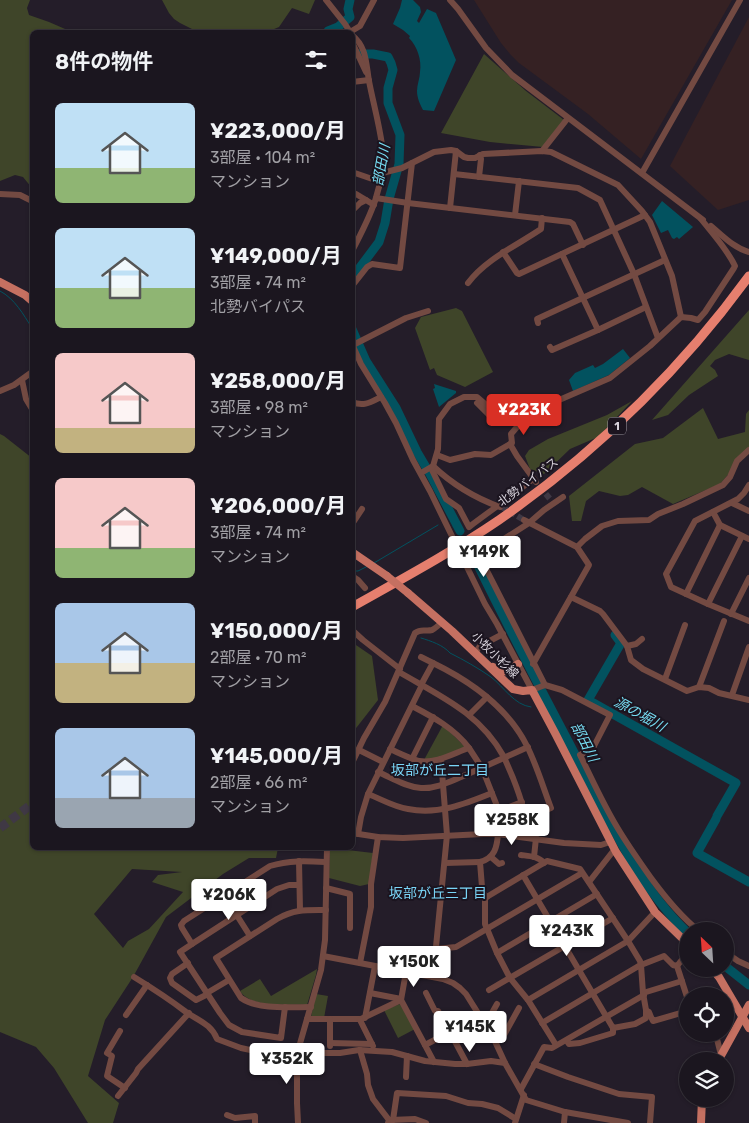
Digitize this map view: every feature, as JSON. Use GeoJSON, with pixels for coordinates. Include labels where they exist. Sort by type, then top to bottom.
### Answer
{"type":"FeatureCollection","features":[{"type":"Feature","properties":{"kind":"highway","name":"北勢バイパス"},"geometry":{"type":"LineString","coordinates":[[355,605],[457,547],[498,521],[544,487],[595,445],[632,412],[683,359],[709,329],[749,276]]}},
{"type":"Feature","properties":{"kind":"main road"},"geometry":{"type":"LineString","coordinates":[[0,282],[30,300]]}},
{"type":"Feature","properties":{"kind":"main road","name":"小牧小杉線"},"geometry":{"type":"LineString","coordinates":[[355,554],[387,576],[442,622],[513,689],[523,691],[538,688]]}},
{"type":"Feature","properties":{"kind":"main road"},"geometry":{"type":"LineString","coordinates":[[483,660],[505,672],[518,664]]}},
{"type":"Feature","properties":{"kind":"main road"},"geometry":{"type":"LineString","coordinates":[[538,688],[555,733],[612,846],[654,912],[679,936]]}},
{"type":"Feature","properties":{"kind":"main road"},"geometry":{"type":"LineString","coordinates":[[720,978],[749,1028]]}},
{"type":"Feature","properties":{"kind":"main road"},"geometry":{"type":"LineString","coordinates":[[723,1052],[749,1005]]}},
{"type":"Feature","properties":{"kind":"main road"},"geometry":{"type":"LineString","coordinates":[[701,1123],[702,1107]]}},
{"type":"Feature","properties":{"kind":"street"},"geometry":{"type":"LineString","coordinates":[[326,0],[348,30]]}},
{"type":"Feature","properties":{"kind":"street"},"geometry":{"type":"LineString","coordinates":[[355,35],[374,0]]}},
{"type":"Feature","properties":{"kind":"street"},"geometry":{"type":"LineString","coordinates":[[450,0],[486,48],[522,84],[642,173],[734,245],[749,252]]}},
{"type":"Feature","properties":{"kind":"street"},"geometry":{"type":"LineString","coordinates":[[642,173],[740,0]]}},
{"type":"Feature","properties":{"kind":"street"},"geometry":{"type":"LineString","coordinates":[[355,42],[364,59],[382,144],[381,182],[375,202],[355,245]]}},
{"type":"Feature","properties":{"kind":"street"},"geometry":{"type":"LineString","coordinates":[[355,82],[369,80]]}},
{"type":"Feature","properties":{"kind":"street"},"geometry":{"type":"LineString","coordinates":[[542,151],[568,118]]}},
{"type":"Feature","properties":{"kind":"street"},"geometry":{"type":"LineString","coordinates":[[382,173],[402,168],[434,152],[451,150],[468,158],[475,158],[483,154],[551,152],[618,185],[645,215],[650,222],[672,276],[681,317]]}},
{"type":"Feature","properties":{"kind":"street"},"geometry":{"type":"LineString","coordinates":[[450,208],[456,151]]}},
{"type":"Feature","properties":{"kind":"street"},"geometry":{"type":"LineString","coordinates":[[479,177],[480,156]]}},
{"type":"Feature","properties":{"kind":"street"},"geometry":{"type":"LineString","coordinates":[[355,282],[367,267],[372,264],[400,268],[412,163]]}},
{"type":"Feature","properties":{"kind":"street"},"geometry":{"type":"LineString","coordinates":[[355,173],[381,182]]}},
{"type":"Feature","properties":{"kind":"street"},"geometry":{"type":"LineString","coordinates":[[454,174],[578,188],[600,200],[634,274],[658,338]]}},
{"type":"Feature","properties":{"kind":"street"},"geometry":{"type":"LineString","coordinates":[[515,215],[519,182]]}},
{"type":"Feature","properties":{"kind":"street"},"geometry":{"type":"LineString","coordinates":[[0,194],[20,195],[30,199]]}},
{"type":"Feature","properties":{"kind":"street"},"geometry":{"type":"LineString","coordinates":[[356,194],[366,200],[375,202],[408,203],[570,222],[573,224],[583,245]]}},
{"type":"Feature","properties":{"kind":"street"},"geometry":{"type":"LineString","coordinates":[[355,208],[366,200]]}},
{"type":"Feature","properties":{"kind":"street"},"geometry":{"type":"LineString","coordinates":[[503,252],[519,274],[645,215]]}},
{"type":"Feature","properties":{"kind":"street"},"geometry":{"type":"LineString","coordinates":[[468,284],[476,273],[503,252],[541,229],[542,218]]}},
{"type":"Feature","properties":{"kind":"street"},"geometry":{"type":"LineString","coordinates":[[432,467],[446,499],[458,508],[469,527],[535,481],[516,456],[510,444],[512,443],[510,434],[523,420],[536,410],[610,378],[681,317],[698,320],[735,266],[701,218]]}},
{"type":"Feature","properties":{"kind":"street"},"geometry":{"type":"LineString","coordinates":[[562,254],[598,330]]}},
{"type":"Feature","properties":{"kind":"street"},"geometry":{"type":"LineString","coordinates":[[538,322],[537,319],[665,260]]}},
{"type":"Feature","properties":{"kind":"street"},"geometry":{"type":"LineString","coordinates":[[550,347],[552,350],[646,307]]}},
{"type":"Feature","properties":{"kind":"street"},"geometry":{"type":"LineString","coordinates":[[428,311],[406,318],[356,344],[361,364],[422,473],[485,604],[518,664],[538,688],[562,690],[610,715],[592,748],[580,755],[616,826],[658,888],[687,922]]}},
{"type":"Feature","properties":{"kind":"street"},"geometry":{"type":"LineString","coordinates":[[0,391],[14,385],[30,374]]}},
{"type":"Feature","properties":{"kind":"street"},"geometry":{"type":"LineString","coordinates":[[22,380],[26,399],[30,406]]}},
{"type":"Feature","properties":{"kind":"street"},"geometry":{"type":"LineString","coordinates":[[355,403],[367,404],[381,397]]}},
{"type":"Feature","properties":{"kind":"street"},"geometry":{"type":"LineString","coordinates":[[422,473],[432,467],[436,455],[439,419],[446,408],[459,398],[477,397],[497,414],[530,408]]}},
{"type":"Feature","properties":{"kind":"street"},"geometry":{"type":"LineString","coordinates":[[459,398],[475,402],[494,419],[522,415],[528,417]]}},
{"type":"Feature","properties":{"kind":"street"},"geometry":{"type":"LineString","coordinates":[[436,455],[450,460],[475,454],[491,455],[510,444]]}},
{"type":"Feature","properties":{"kind":"street"},"geometry":{"type":"LineString","coordinates":[[577,547],[602,526],[618,521],[649,520],[658,514],[723,485],[737,462],[749,450]]}},
{"type":"Feature","properties":{"kind":"street"},"geometry":{"type":"LineString","coordinates":[[432,467],[454,484],[499,506]]}},
{"type":"Feature","properties":{"kind":"street"},"geometry":{"type":"LineString","coordinates":[[749,485],[742,495],[732,503],[695,521],[666,574],[671,587],[749,622]]}},
{"type":"Feature","properties":{"kind":"street"},"geometry":{"type":"LineString","coordinates":[[538,688],[533,664],[479,555],[544,510],[552,502],[563,497]]}},
{"type":"Feature","properties":{"kind":"street"},"geometry":{"type":"LineString","coordinates":[[732,503],[749,511]]}},
{"type":"Feature","properties":{"kind":"street"},"geometry":{"type":"LineString","coordinates":[[355,520],[362,509]]}},
{"type":"Feature","properties":{"kind":"street"},"geometry":{"type":"LineString","coordinates":[[713,512],[720,525],[749,539]]}},
{"type":"Feature","properties":{"kind":"street"},"geometry":{"type":"LineString","coordinates":[[526,521],[577,547],[589,565],[533,664]]}},
{"type":"Feature","properties":{"kind":"street"},"geometry":{"type":"LineString","coordinates":[[686,594],[720,525]]}},
{"type":"Feature","properties":{"kind":"street"},"geometry":{"type":"LineString","coordinates":[[708,604],[742,536]]}},
{"type":"Feature","properties":{"kind":"street"},"geometry":{"type":"LineString","coordinates":[[355,578],[365,588]]}},
{"type":"Feature","properties":{"kind":"street"},"geometry":{"type":"LineString","coordinates":[[731,614],[749,578]]}},
{"type":"Feature","properties":{"kind":"street"},"geometry":{"type":"LineString","coordinates":[[571,597],[600,611],[627,646],[631,660],[643,669],[688,691],[698,687],[709,688],[719,693],[749,700]]}},
{"type":"Feature","properties":{"kind":"street"},"geometry":{"type":"LineString","coordinates":[[698,687],[724,621]]}},
{"type":"Feature","properties":{"kind":"street"},"geometry":{"type":"LineString","coordinates":[[355,757],[378,714],[414,635],[420,630],[433,629],[442,622]]}},
{"type":"Feature","properties":{"kind":"street"},"geometry":{"type":"LineString","coordinates":[[664,679],[685,625]]}},
{"type":"Feature","properties":{"kind":"street"},"geometry":{"type":"LineString","coordinates":[[355,633],[399,670],[470,715],[494,741],[504,758],[522,802],[527,818],[528,837]]}},
{"type":"Feature","properties":{"kind":"street"},"geometry":{"type":"LineString","coordinates":[[475,653],[480,646],[503,634]]}},
{"type":"Feature","properties":{"kind":"street"},"geometry":{"type":"LineString","coordinates":[[627,646],[636,644],[642,639]]}},
{"type":"Feature","properties":{"kind":"street"},"geometry":{"type":"LineString","coordinates":[[732,695],[749,647]]}},
{"type":"Feature","properties":{"kind":"street"},"geometry":{"type":"LineString","coordinates":[[421,656],[450,671],[487,697],[510,720],[528,747],[551,808],[527,818]]}},
{"type":"Feature","properties":{"kind":"street"},"geometry":{"type":"LineString","coordinates":[[432,663],[368,794],[355,833],[378,837],[417,838],[447,835],[498,834],[564,843],[612,846],[588,882]]}},
{"type":"Feature","properties":{"kind":"street"},"geometry":{"type":"LineString","coordinates":[[470,715],[487,697]]}},
{"type":"Feature","properties":{"kind":"street"},"geometry":{"type":"LineString","coordinates":[[412,706],[455,732],[469,748],[482,768],[499,811],[522,802]]}},
{"type":"Feature","properties":{"kind":"street"},"geometry":{"type":"LineString","coordinates":[[412,758],[433,717]]}},
{"type":"Feature","properties":{"kind":"street"},"geometry":{"type":"LineString","coordinates":[[378,772],[415,788],[426,788],[442,785],[528,747]]}},
{"type":"Feature","properties":{"kind":"street"},"geometry":{"type":"LineString","coordinates":[[390,749],[424,762],[469,748]]}},
{"type":"Feature","properties":{"kind":"street"},"geometry":{"type":"LineString","coordinates":[[359,750],[383,762]]}},
{"type":"Feature","properties":{"kind":"street"},"geometry":{"type":"LineString","coordinates":[[433,977],[447,835],[440,758]]}},
{"type":"Feature","properties":{"kind":"street"},"geometry":{"type":"LineString","coordinates":[[368,794],[408,809],[428,811],[453,808],[492,793]]}},
{"type":"Feature","properties":{"kind":"street"},"geometry":{"type":"LineString","coordinates":[[445,864],[480,862],[491,857],[496,849],[498,834]]}},
{"type":"Feature","properties":{"kind":"street"},"geometry":{"type":"LineString","coordinates":[[360,963],[371,907],[371,884],[378,837]]}},
{"type":"Feature","properties":{"kind":"street"},"geometry":{"type":"LineString","coordinates":[[534,857],[536,838]]}},
{"type":"Feature","properties":{"kind":"street"},"geometry":{"type":"LineString","coordinates":[[298,1123],[298,1052],[321,970],[325,940],[327,850]]}},
{"type":"Feature","properties":{"kind":"street"},"geometry":{"type":"LineString","coordinates":[[521,855],[541,859],[544,863]]}},
{"type":"Feature","properties":{"kind":"street"},"geometry":{"type":"LineString","coordinates":[[491,857],[499,864],[502,863]]}},
{"type":"Feature","properties":{"kind":"street"},"geometry":{"type":"LineString","coordinates":[[192,944],[182,928],[182,923],[265,869],[281,863],[299,861],[326,862]]}},
{"type":"Feature","properties":{"kind":"street"},"geometry":{"type":"LineString","coordinates":[[299,861],[300,910]]}},
{"type":"Feature","properties":{"kind":"street"},"geometry":{"type":"LineString","coordinates":[[556,1045],[528,1000],[510,978],[485,924],[485,899],[487,897],[550,861],[580,869],[640,961],[646,1018],[635,1024],[613,1028]]}},
{"type":"Feature","properties":{"kind":"street"},"geometry":{"type":"LineString","coordinates":[[480,862],[481,891],[487,897]]}},
{"type":"Feature","properties":{"kind":"street"},"geometry":{"type":"LineString","coordinates":[[436,949],[456,947],[582,873]]}},
{"type":"Feature","properties":{"kind":"street"},"geometry":{"type":"LineString","coordinates":[[524,875],[613,1028],[613,1033],[580,1043],[569,1044],[567,1040]]}},
{"type":"Feature","properties":{"kind":"street"},"geometry":{"type":"LineString","coordinates":[[285,1007],[281,1038],[239,1031],[229,1025],[220,1013],[180,952],[277,890],[299,885]]}},
{"type":"Feature","properties":{"kind":"street"},"geometry":{"type":"LineString","coordinates":[[326,888],[350,894],[350,928]]}},
{"type":"Feature","properties":{"kind":"street"},"geometry":{"type":"LineString","coordinates":[[498,953],[597,894]]}},
{"type":"Feature","properties":{"kind":"street"},"geometry":{"type":"LineString","coordinates":[[224,895],[250,936]]}},
{"type":"Feature","properties":{"kind":"street"},"geometry":{"type":"LineString","coordinates":[[311,1007],[270,1006],[255,1004],[241,998],[216,958],[292,912],[300,910],[326,910]]}},
{"type":"Feature","properties":{"kind":"street"},"geometry":{"type":"LineString","coordinates":[[528,1000],[628,941],[654,912]]}},
{"type":"Feature","properties":{"kind":"street"},"geometry":{"type":"LineString","coordinates":[[489,990],[613,918]]}},
{"type":"Feature","properties":{"kind":"street"},"geometry":{"type":"LineString","coordinates":[[323,956],[449,981],[466,994],[493,1037],[526,1100],[566,1112],[628,1123]]}},
{"type":"Feature","properties":{"kind":"street"},"geometry":{"type":"LineString","coordinates":[[542,1023],[641,965],[664,956],[673,965],[677,966],[684,987]]}},
{"type":"Feature","properties":{"kind":"street"},"geometry":{"type":"LineString","coordinates":[[734,958],[749,966]]}},
{"type":"Feature","properties":{"kind":"street"},"geometry":{"type":"LineString","coordinates":[[188,963],[172,974],[170,978],[171,982],[196,1000],[230,980]]}},
{"type":"Feature","properties":{"kind":"street"},"geometry":{"type":"LineString","coordinates":[[375,966],[370,993],[362,1019],[376,1052]]}},
{"type":"Feature","properties":{"kind":"street"},"geometry":{"type":"LineString","coordinates":[[406,972],[401,1000],[434,1062]]}},
{"type":"Feature","properties":{"kind":"street"},"geometry":{"type":"LineString","coordinates":[[134,978],[169,999],[189,1014],[202,1020],[214,1032],[217,1039],[241,1048],[269,1054],[298,1052],[330,1053],[360,1050],[392,1052],[434,1062],[467,1064],[491,1061],[505,1063]]}},
{"type":"Feature","properties":{"kind":"street"},"geometry":{"type":"LineString","coordinates":[[390,1121],[397,1093],[446,1096],[468,1103],[482,1104],[498,1108],[516,1121],[522,1092],[534,1064],[544,1047],[552,1048],[567,1040],[643,994],[682,981]]}},
{"type":"Feature","properties":{"kind":"street"},"geometry":{"type":"LineString","coordinates":[[126,1015],[147,985]]}},
{"type":"Feature","properties":{"kind":"street"},"geometry":{"type":"LineString","coordinates":[[370,993],[401,1000]]}},
{"type":"Feature","properties":{"kind":"street"},"geometry":{"type":"LineString","coordinates":[[426,994],[435,1011],[438,1010],[467,1064]]}},
{"type":"Feature","properties":{"kind":"street"},"geometry":{"type":"LineString","coordinates":[[307,1019],[362,1019],[401,1000]]}},
{"type":"Feature","properties":{"kind":"street"},"geometry":{"type":"LineString","coordinates":[[484,1023],[488,1020],[497,1004]]}},
{"type":"Feature","properties":{"kind":"street"},"geometry":{"type":"LineString","coordinates":[[493,1037],[504,1035],[519,1008]]}},
{"type":"Feature","properties":{"kind":"street"},"geometry":{"type":"LineString","coordinates":[[646,1010],[650,1012],[650,1017],[653,1021],[679,1013]]}},
{"type":"Feature","properties":{"kind":"street"},"geometry":{"type":"LineString","coordinates":[[118,1096],[138,1069],[189,1014]]}},
{"type":"Feature","properties":{"kind":"street"},"geometry":{"type":"LineString","coordinates":[[425,1045],[480,1016]]}},
{"type":"Feature","properties":{"kind":"street"},"geometry":{"type":"LineString","coordinates":[[330,1019],[330,1053]]}},
{"type":"Feature","properties":{"kind":"street"},"geometry":{"type":"LineString","coordinates":[[120,1031],[107,1052],[112,1056],[107,1076],[125,1088]]}},
{"type":"Feature","properties":{"kind":"street"},"geometry":{"type":"LineString","coordinates":[[330,1043],[372,1044]]}},
{"type":"Feature","properties":{"kind":"street"},"geometry":{"type":"LineString","coordinates":[[360,1050],[373,1099],[390,1121]]}},
{"type":"Feature","properties":{"kind":"street"},"geometry":{"type":"LineString","coordinates":[[406,1077],[407,1056]]}},
{"type":"Feature","properties":{"kind":"street"},"geometry":{"type":"LineString","coordinates":[[534,1064],[619,1094],[652,1097],[650,1123]]}},
{"type":"Feature","properties":{"kind":"street"},"geometry":{"type":"LineString","coordinates":[[564,1123],[566,1112]]}},
{"type":"Feature","properties":{"kind":"street"},"geometry":{"type":"LineString","coordinates":[[227,1116],[234,1118],[255,1116],[255,1123]]}},
{"type":"Feature","properties":{"kind":"street"},"geometry":{"type":"LineString","coordinates":[[390,1121],[415,1119],[426,1123]]}},
{"type":"Feature","properties":{"kind":"shaded area"},"geometry":{"type":"Polygon","coordinates":[[[474,0],[732,0],[641,159],[588,114],[519,63],[501,43],[474,0]]]}},
{"type":"Feature","properties":{"kind":"shaded area"},"geometry":{"type":"Polygon","coordinates":[[[749,17],[749,200],[718,210],[670,166],[749,17]]]}},
{"type":"Feature","properties":{"kind":"green space"},"geometry":{"type":"Polygon","coordinates":[[[0,0],[30,0],[27,8],[29,15],[67,30],[30,30],[30,186],[23,177],[15,175],[0,181],[0,0]]]}},
{"type":"Feature","properties":{"kind":"green space"},"geometry":{"type":"Polygon","coordinates":[[[162,0],[315,0],[309,14],[292,8],[279,27],[272,30],[194,30],[174,19],[162,0]]]}},
{"type":"Feature","properties":{"kind":"green space"},"geometry":{"type":"Polygon","coordinates":[[[484,54],[526,91],[564,120],[543,147],[490,142],[441,133],[484,54]]]}},
{"type":"Feature","properties":{"kind":"green space"},"geometry":{"type":"Polygon","coordinates":[[[456,308],[462,311],[493,372],[465,387],[437,375],[434,368],[430,370],[415,328],[421,317],[456,308]]]}},
{"type":"Feature","properties":{"kind":"green space"},"geometry":{"type":"Polygon","coordinates":[[[749,310],[749,360],[729,354],[715,360],[710,366],[718,376],[689,395],[668,415],[652,420],[749,310]]]}},
{"type":"Feature","properties":{"kind":"green space"},"geometry":{"type":"Polygon","coordinates":[[[632,401],[598,437],[570,449],[544,474],[530,469],[525,456],[529,450],[548,439],[607,415],[632,401]]]}},
{"type":"Feature","properties":{"kind":"green space"},"geometry":{"type":"Polygon","coordinates":[[[703,408],[718,439],[745,432],[746,414],[749,410],[749,448],[720,484],[673,504],[642,487],[628,495],[620,496],[599,491],[586,501],[581,521],[572,521],[569,496],[635,444],[663,438],[703,408]]]}},
{"type":"Feature","properties":{"kind":"green space"},"geometry":{"type":"Polygon","coordinates":[[[0,434],[30,456],[30,850],[278,850],[276,858],[249,858],[223,874],[166,917],[133,977],[105,1020],[88,1076],[119,1103],[113,1123],[88,1123],[54,1068],[36,1047],[0,1032],[0,434]],[[132,869],[94,914],[123,948],[128,941],[149,929],[183,892],[152,882],[158,875],[182,872],[132,869]]]}},
{"type":"Feature","properties":{"kind":"green space"},"geometry":{"type":"Polygon","coordinates":[[[355,644],[372,656],[378,700],[355,729],[355,644]]]}},
{"type":"Feature","properties":{"kind":"green space"},"geometry":{"type":"Polygon","coordinates":[[[443,725],[465,747],[435,759],[424,760],[443,725]]]}},
{"type":"Feature","properties":{"kind":"green space"},"geometry":{"type":"Polygon","coordinates":[[[330,850],[373,853],[369,884],[360,886],[329,878],[330,850]]]}},
{"type":"Feature","properties":{"kind":"green space"},"geometry":{"type":"Polygon","coordinates":[[[317,969],[307,1005],[261,1003],[246,997],[240,991],[260,979],[271,996],[317,969]]]}},
{"type":"Feature","properties":{"kind":"green space"},"geometry":{"type":"Polygon","coordinates":[[[316,994],[328,996],[324,1018],[311,1017],[316,994]]]}},
{"type":"Feature","properties":{"kind":"green space"},"geometry":{"type":"Polygon","coordinates":[[[400,1004],[415,1029],[398,1038],[384,1010],[400,1004]]]}},
{"type":"Feature","properties":{"kind":"water"},"geometry":{"type":"Polygon","coordinates":[[[402,0],[413,0],[420,7],[421,12],[417,21],[419,23],[427,9],[436,13],[456,60],[434,111],[423,110],[418,99],[417,88],[420,77],[420,58],[417,49],[409,38],[410,36],[393,24],[402,0]]]}},
{"type":"Feature","properties":{"kind":"water"},"geometry":{"type":"Polygon","coordinates":[[[662,201],[693,227],[679,239],[677,237],[672,238],[668,230],[661,233],[652,215],[662,201]]]}},
{"type":"Feature","properties":{"kind":"water"},"geometry":{"type":"Polygon","coordinates":[[[623,349],[630,358],[609,375],[573,391],[569,380],[575,373],[593,365],[595,368],[603,364],[623,349]]]}},
{"type":"Feature","properties":{"kind":"water"},"geometry":{"type":"Polygon","coordinates":[[[434,384],[456,391],[456,393],[439,407],[433,389],[435,388],[434,384]]]}},
{"type":"Feature","properties":{"kind":"waterway","name":"部田川"},"geometry":{"type":"LineString","coordinates":[[330,30],[338,27],[350,17],[348,9],[350,0]]}},
{"type":"Feature","properties":{"kind":"waterway","name":"部田川"},"geometry":{"type":"LineString","coordinates":[[355,54],[373,54],[388,57],[393,70],[388,88],[388,103],[400,135],[399,164],[379,242],[355,274]]}},
{"type":"Feature","properties":{"kind":"waterway"},"geometry":{"type":"LineString","coordinates":[[0,291],[22,312],[30,325]]}},
{"type":"Feature","properties":{"kind":"waterway","name":"部田川"},"geometry":{"type":"LineString","coordinates":[[355,336],[366,361],[396,408],[417,452],[460,531]]}},
{"type":"Feature","properties":{"kind":"waterway"},"geometry":{"type":"LineString","coordinates":[[374,563],[438,525]]}},
{"type":"Feature","properties":{"kind":"waterway","name":"部田川"},"geometry":{"type":"LineString","coordinates":[[472,553],[613,829],[654,895],[679,924]]}},
{"type":"Feature","properties":{"kind":"waterway"},"geometry":{"type":"LineString","coordinates":[[355,571],[368,566]]}},
{"type":"Feature","properties":{"kind":"waterway","name":"源の堀川"},"geometry":{"type":"LineString","coordinates":[[615,635],[621,643],[588,700],[736,783],[717,816]]}},
{"type":"Feature","properties":{"kind":"waterway"},"geometry":{"type":"LineString","coordinates":[[421,638],[433,642],[481,670],[496,681],[519,703],[531,707]]}},
{"type":"Feature","properties":{"kind":"waterway","name":"源の堀川"},"geometry":{"type":"LineString","coordinates":[[716,819],[697,853],[749,882]]}},
{"type":"Feature","properties":{"kind":"waterway","name":"部田川"},"geometry":{"type":"LineString","coordinates":[[734,973],[749,985]]}},
{"type":"Feature","properties":{"kind":"tunnel"},"geometry":{"type":"LineString","coordinates":[[540,487],[550,499]]}},
{"type":"Feature","properties":{"kind":"tunnel"},"geometry":{"type":"LineString","coordinates":[[502,507],[524,520]]}},
{"type":"Feature","properties":{"kind":"tunnel"},"geometry":{"type":"LineString","coordinates":[[0,828],[30,806]]}},
{"type":"Feature","properties":{"kind":"district","name":"坂部が丘二丁目"},"geometry":{"type":"Point","coordinates":[440,770]}},
{"type":"Feature","properties":{"kind":"district","name":"坂部が丘三丁目"},"geometry":{"type":"Point","coordinates":[438,893]}}]}
